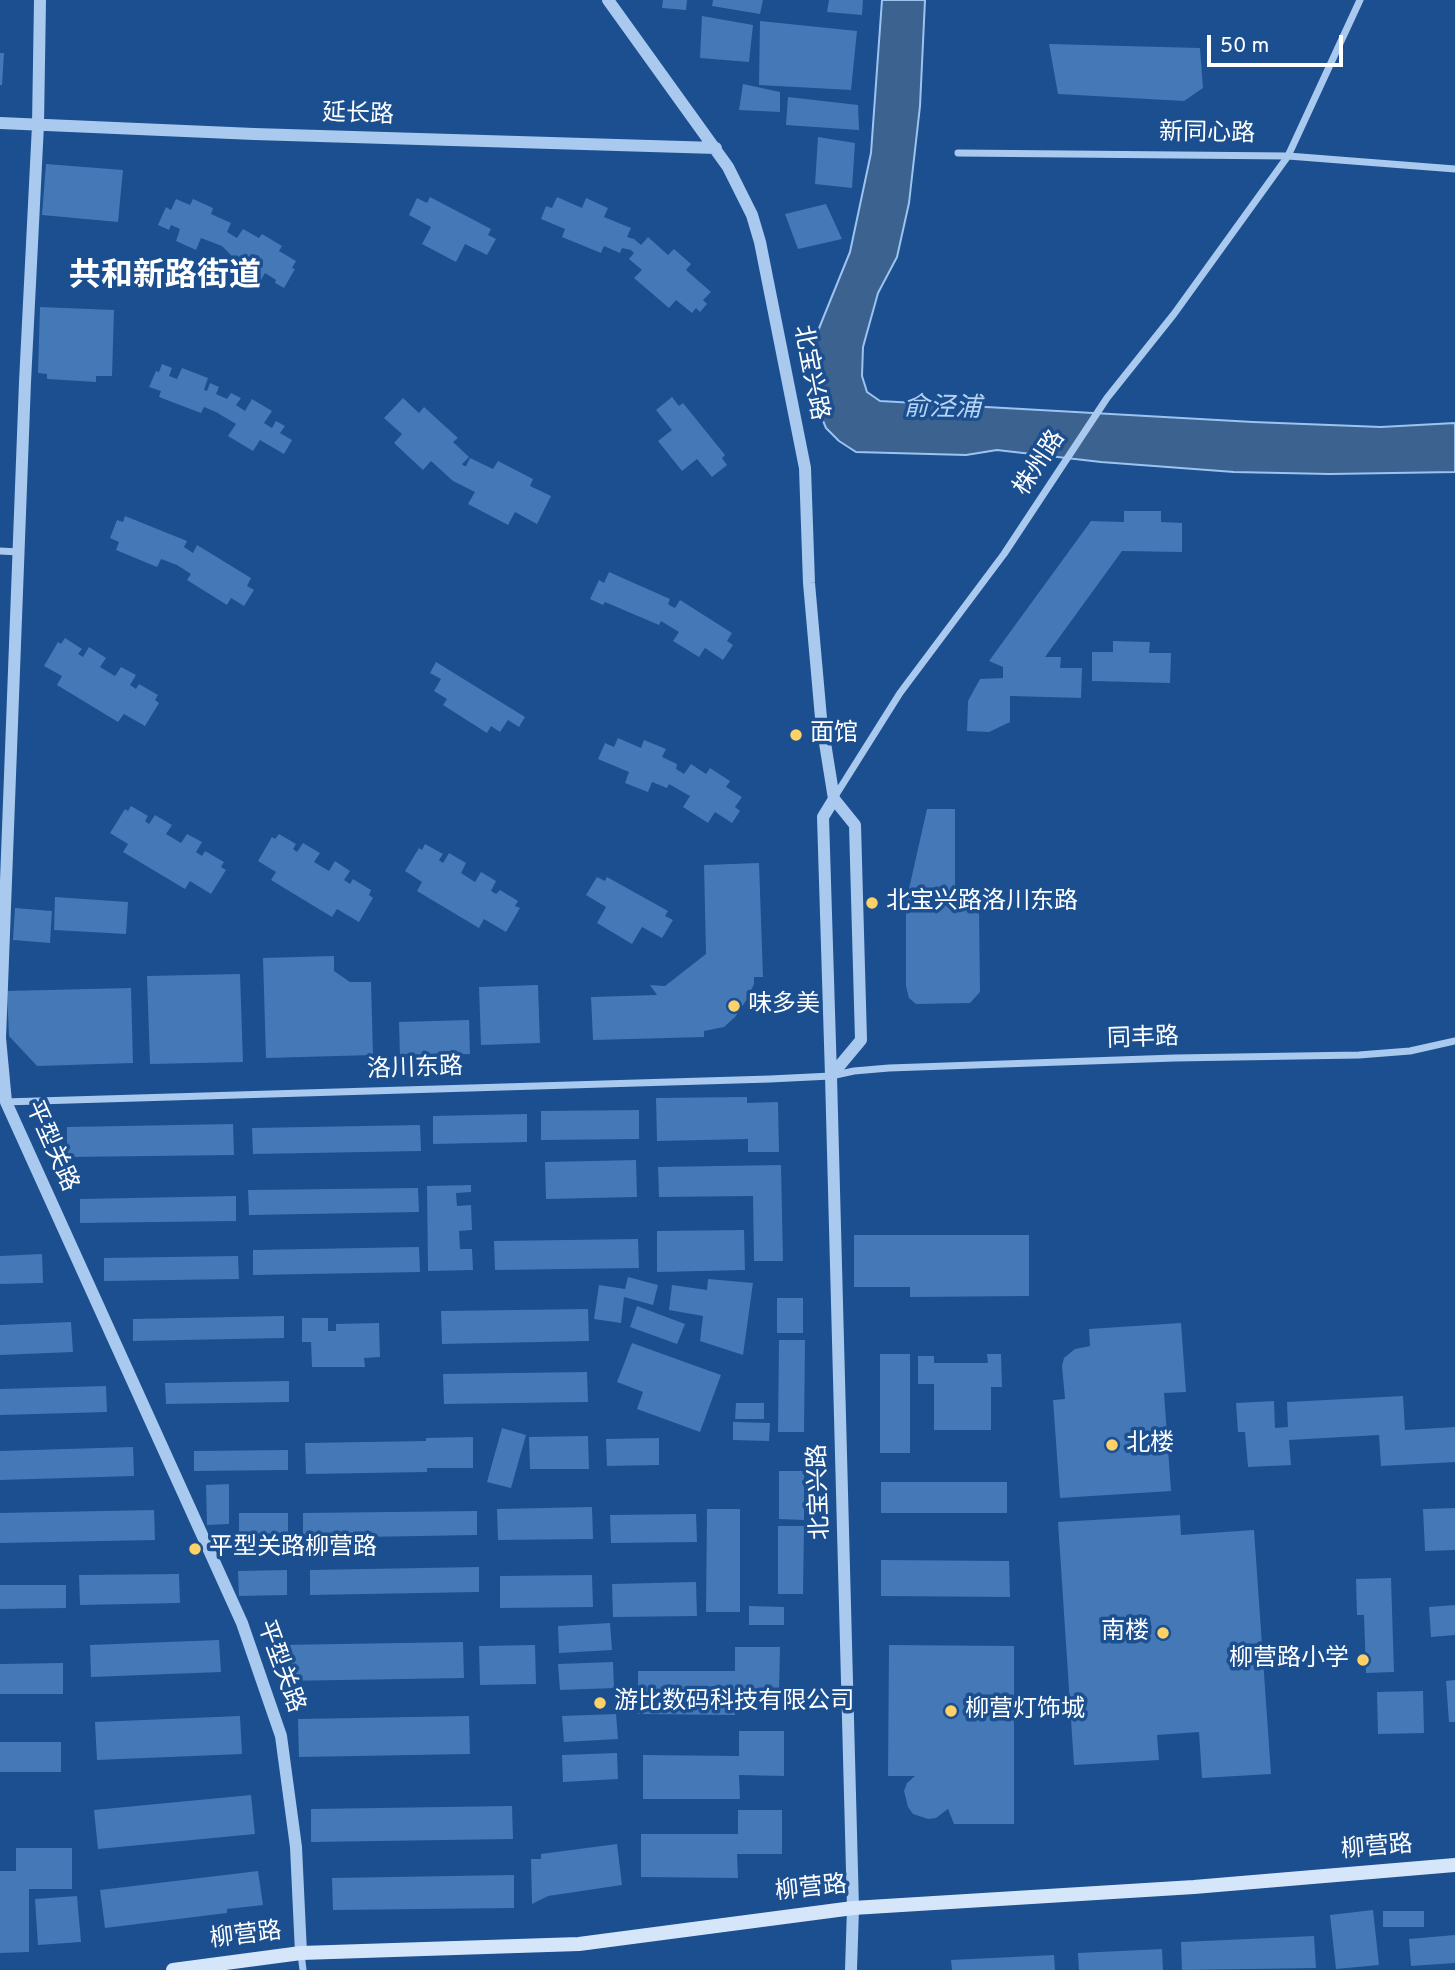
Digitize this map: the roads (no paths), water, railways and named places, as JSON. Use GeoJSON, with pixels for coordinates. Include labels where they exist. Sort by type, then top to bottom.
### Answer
{"type":"FeatureCollection","features":[{"type":"Feature","properties":{"kind":"main road","name":"柳营路"},"geometry":{"type":"LineString","coordinates":[[173,1970],[301,1953],[579,1944],[853,1908],[1194,1887],[1455,1865]]}},
{"type":"Feature","properties":{"kind":"street","name":"平型关路"},"geometry":{"type":"LineString","coordinates":[[40,0],[38,125],[24,382],[1,1038],[3,1102],[242,1623],[281,1736],[296,1847],[303,1970]]}},
{"type":"Feature","properties":{"kind":"street","name":"北宝兴路"},"geometry":{"type":"LineString","coordinates":[[608,0],[716,148],[741,191],[760,242],[799,433],[807,495],[809,583],[821,718],[834,799],[855,825],[860,1040],[831,1076]]}},
{"type":"Feature","properties":{"kind":"street","name":"株州路"},"geometry":{"type":"LineString","coordinates":[[834,799],[900,693],[1004,554],[1107,398],[1174,314],[1288,156],[1360,0]]}},
{"type":"Feature","properties":{"kind":"street","name":"延长路"},"geometry":{"type":"LineString","coordinates":[[0,123],[268,135],[716,148]]}},
{"type":"Feature","properties":{"kind":"street","name":"新同心路"},"geometry":{"type":"LineString","coordinates":[[958,153],[1288,156],[1455,169]]}},
{"type":"Feature","properties":{"kind":"street"},"geometry":{"type":"LineString","coordinates":[[0,551],[19,552]]}},
{"type":"Feature","properties":{"kind":"street","name":"北宝兴路"},"geometry":{"type":"LineString","coordinates":[[834,799],[823,817],[853,1908],[851,1970]]}},
{"type":"Feature","properties":{"kind":"street","name":"同丰路"},"geometry":{"type":"LineString","coordinates":[[831,1076],[889,1068],[1162,1058],[1359,1055],[1410,1051],[1455,1041]]}},
{"type":"Feature","properties":{"kind":"street","name":"洛川东路"},"geometry":{"type":"LineString","coordinates":[[3,1102],[831,1076]]}},
{"type":"Feature","properties":{"kind":"water","name":"俞泾浦"},"geometry":{"type":"Polygon","coordinates":[[[882,0],[925,0],[920,106],[909,203],[897,257],[878,293],[863,347],[862,376],[867,392],[880,401],[1253,422],[1381,427],[1455,423],[1455,472],[1234,472],[1101,462],[997,450],[966,455],[856,452],[839,441],[826,428],[809,372],[813,343],[850,252],[871,153],[882,0]]]}},
{"type":"Feature","properties":{"kind":"place","name":"面馆"},"geometry":{"type":"Point","coordinates":[796,735]}},
{"type":"Feature","properties":{"kind":"place","name":"北宝兴路洛川东路"},"geometry":{"type":"Point","coordinates":[872,903]}},
{"type":"Feature","properties":{"kind":"place","name":"味多美"},"geometry":{"type":"Point","coordinates":[734,1006]}},
{"type":"Feature","properties":{"kind":"place","name":"北楼"},"geometry":{"type":"Point","coordinates":[1112,1445]}},
{"type":"Feature","properties":{"kind":"place","name":"平型关路柳营路"},"geometry":{"type":"Point","coordinates":[195,1549]}},
{"type":"Feature","properties":{"kind":"place","name":"南楼"},"geometry":{"type":"Point","coordinates":[1163,1633]}},
{"type":"Feature","properties":{"kind":"place","name":"柳营路小学"},"geometry":{"type":"Point","coordinates":[1363,1660]}},
{"type":"Feature","properties":{"kind":"place","name":"游比数码科技有限公司"},"geometry":{"type":"Point","coordinates":[600,1703]}},
{"type":"Feature","properties":{"kind":"place","name":"柳营灯饰城"},"geometry":{"type":"Point","coordinates":[951,1711]}},
{"type":"Feature","properties":{"kind":"district","name":"共和新路街道"},"geometry":{"type":"Point","coordinates":[165,279]}}]}
